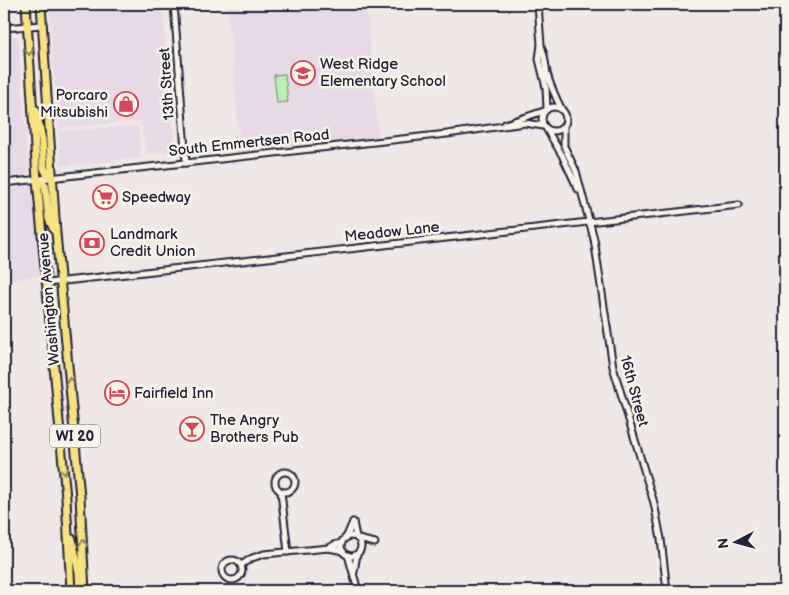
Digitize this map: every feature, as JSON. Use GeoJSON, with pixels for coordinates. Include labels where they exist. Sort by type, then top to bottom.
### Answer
{"type":"FeatureCollection","features":[{"type":"Feature","properties":{"kind":"main road","name":"Washington Avenue"},"geometry":{"type":"LineString","coordinates":[[26,4],[37,180],[67,520],[71,591]]}},
{"type":"Feature","properties":{"kind":"main road","name":"Washington Avenue"},"geometry":{"type":"LineString","coordinates":[[41,4],[56,233],[80,497],[86,591]]}},
{"type":"Feature","properties":{"kind":"main road"},"geometry":{"type":"LineString","coordinates":[[32,97],[41,130],[44,168],[48,176],[52,178]]}},
{"type":"Feature","properties":{"kind":"main road"},"geometry":{"type":"LineString","coordinates":[[37,180],[45,185],[49,218],[56,233]]}},
{"type":"Feature","properties":{"kind":"main road"},"geometry":{"type":"LineString","coordinates":[[67,520],[78,566],[80,591]]}},
{"type":"Feature","properties":{"kind":"street","name":"13th Street"},"geometry":{"type":"LineString","coordinates":[[174,4],[186,163]]}},
{"type":"Feature","properties":{"kind":"street","name":"16th Street"},"geometry":{"type":"LineString","coordinates":[[538,4],[541,45],[539,59],[546,88],[546,110],[541,118],[544,127],[562,155],[582,196]]}},
{"type":"Feature","properties":{"kind":"street"},"geometry":{"type":"LineString","coordinates":[[4,28],[42,25]]}},
{"type":"Feature","properties":{"kind":"street","name":"16th Street"},"geometry":{"type":"LineString","coordinates":[[541,45],[545,54],[552,90],[566,119],[564,146],[576,171],[596,247],[614,367],[654,503],[661,539],[667,591]]}},
{"type":"Feature","properties":{"kind":"street"},"geometry":{"type":"LineString","coordinates":[[546,110],[556,107],[562,110]]}},
{"type":"Feature","properties":{"kind":"street","name":"South Emmertsen Road"},"geometry":{"type":"LineString","coordinates":[[498,127],[546,110]]}},
{"type":"Feature","properties":{"kind":"street","name":"South Emmertsen Road"},"geometry":{"type":"LineString","coordinates":[[4,183],[447,134],[525,122],[544,127]]}},
{"type":"Feature","properties":{"kind":"street"},"geometry":{"type":"LineString","coordinates":[[544,127],[557,131],[564,127]]}},
{"type":"Feature","properties":{"kind":"street","name":"Meadow Lane"},"geometry":{"type":"LineString","coordinates":[[47,283],[739,206]]}},
{"type":"Feature","properties":{"kind":"street"},"geometry":{"type":"LineString","coordinates":[[281,492],[288,552]]}},
{"type":"Feature","properties":{"kind":"street"},"geometry":{"type":"LineString","coordinates":[[329,548],[342,543],[353,522],[361,548]]}},
{"type":"Feature","properties":{"kind":"street"},"geometry":{"type":"LineString","coordinates":[[346,538],[357,538],[375,543],[361,548],[357,554],[354,572]]}},
{"type":"Feature","properties":{"kind":"street"},"geometry":{"type":"LineString","coordinates":[[342,543],[354,572],[358,591]]}},
{"type":"Feature","properties":{"kind":"street"},"geometry":{"type":"LineString","coordinates":[[241,565],[252,558],[264,554],[329,548],[357,554]]}},
{"type":"Feature","properties":{"kind":"shaded area"},"geometry":{"type":"Polygon","coordinates":[[[49,4],[162,4],[175,150],[147,154],[141,121],[58,128],[49,4]]]}},
{"type":"Feature","properties":{"kind":"shaded area","name":"West Ridge Elementary School"},"geometry":{"type":"Polygon","coordinates":[[[227,4],[366,4],[379,142],[241,157],[227,4]]]}},
{"type":"Feature","properties":{"kind":"shaded area"},"geometry":{"type":"Polygon","coordinates":[[[18,36],[29,174],[4,177],[4,38],[18,36]]]}},
{"type":"Feature","properties":{"kind":"shaded area"},"geometry":{"type":"Polygon","coordinates":[[[138,126],[141,158],[61,166],[58,131],[138,126]]]}},
{"type":"Feature","properties":{"kind":"shaded area"},"geometry":{"type":"Polygon","coordinates":[[[37,180],[47,275],[4,280],[4,189],[30,186],[37,180]]]}},
{"type":"Feature","properties":{"kind":"green space"},"geometry":{"type":"Polygon","coordinates":[[[285,74],[288,102],[277,103],[274,75],[285,74]]]}},
{"type":"Feature","properties":{"kind":"place","name":"West Ridge Elementary School"},"geometry":{"type":"Point","coordinates":[303,73]}},
{"type":"Feature","properties":{"kind":"place","name":"Porcaro Mitsubishi"},"geometry":{"type":"Point","coordinates":[126,104]}},
{"type":"Feature","properties":{"kind":"place","name":"Speedway"},"geometry":{"type":"Point","coordinates":[105,197]}},
{"type":"Feature","properties":{"kind":"place","name":"Landmark Credit Union"},"geometry":{"type":"Point","coordinates":[92,243]}},
{"type":"Feature","properties":{"kind":"place","name":"Fairfield Inn"},"geometry":{"type":"Point","coordinates":[117,393]}},
{"type":"Feature","properties":{"kind":"place","name":"The Angry Brothers Pub"},"geometry":{"type":"Point","coordinates":[192,429]}}]}
